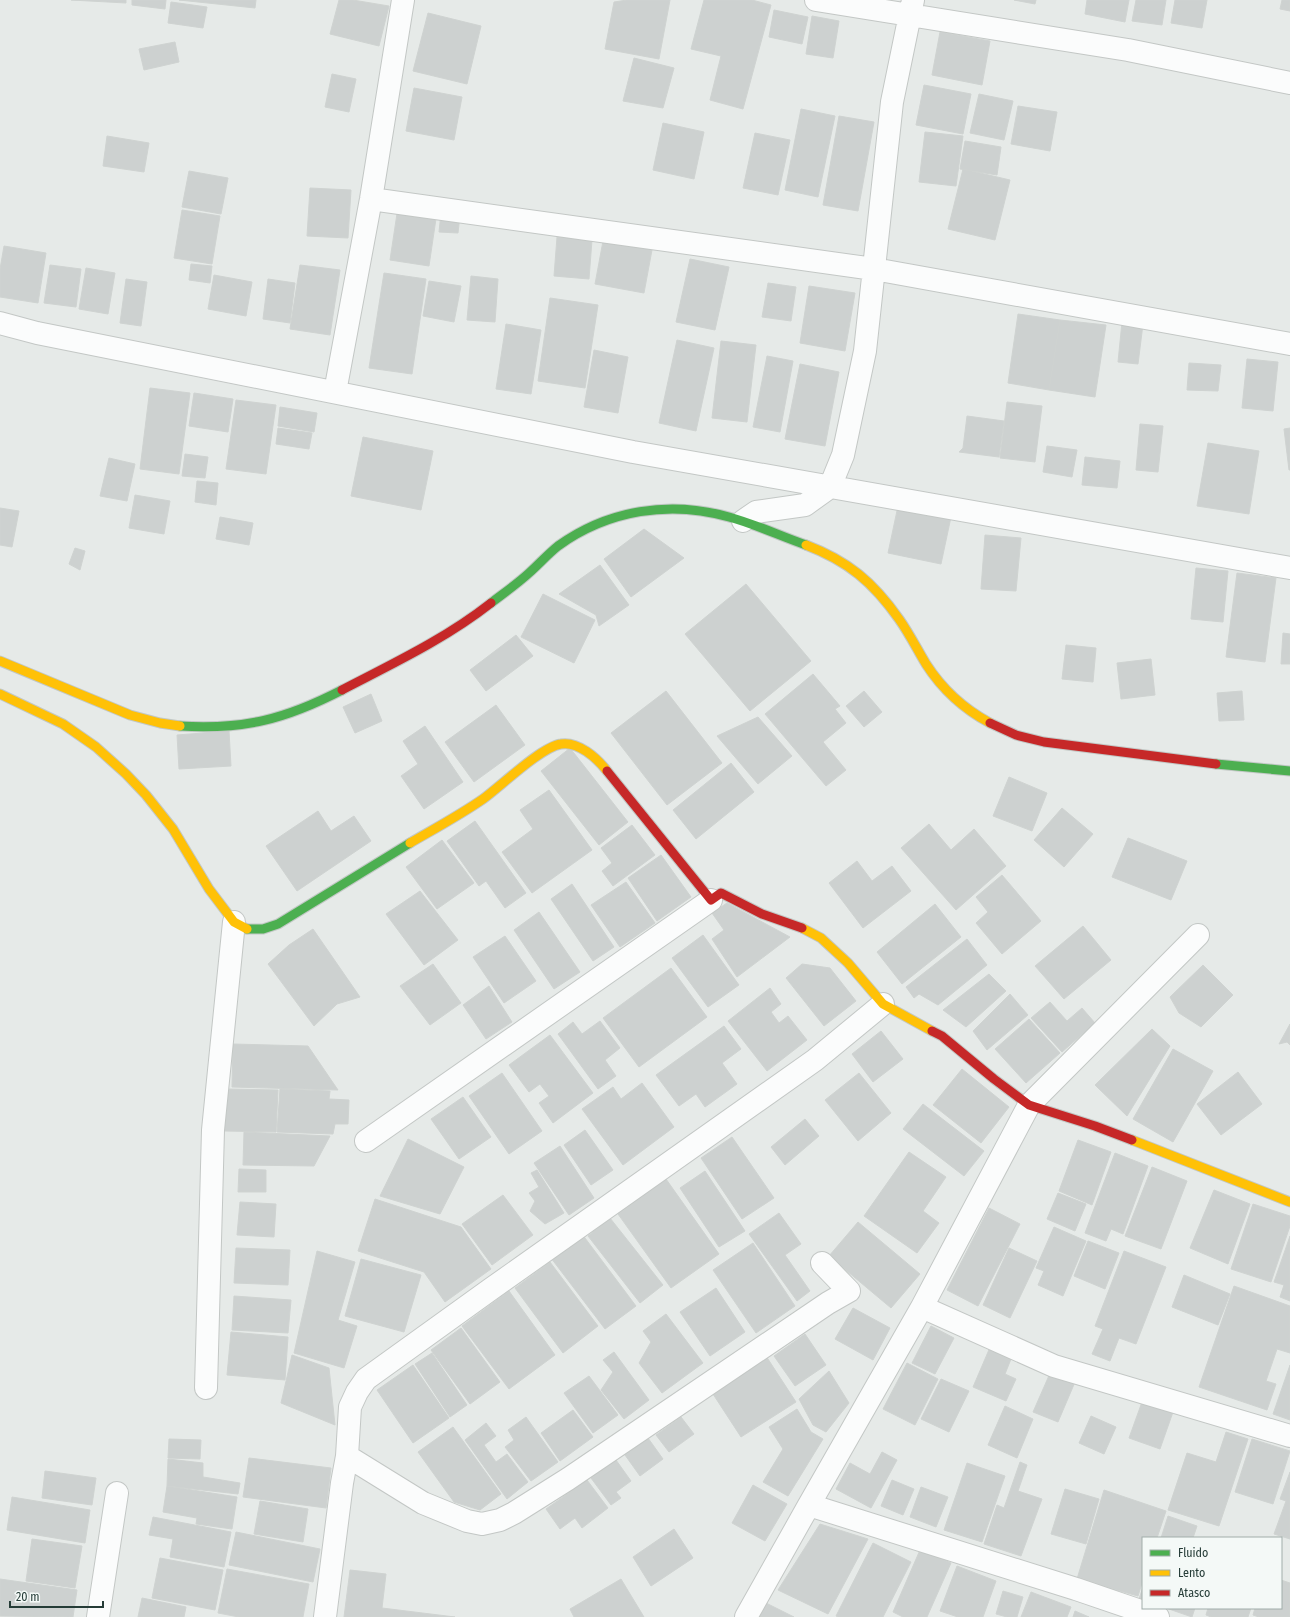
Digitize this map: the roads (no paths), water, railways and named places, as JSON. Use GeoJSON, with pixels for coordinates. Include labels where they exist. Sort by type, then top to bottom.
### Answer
{"type":"FeatureCollection","features":[{"type":"Feature","properties":{"kind":"street"},"geometry":{"type":"LineString","coordinates":[[335,392],[371,199],[403,0]]}},
{"type":"Feature","properties":{"kind":"street"},"geometry":{"type":"LineString","coordinates":[[816,0],[911,8],[1290,83]]}},
{"type":"Feature","properties":{"kind":"street"},"geometry":{"type":"LineString","coordinates":[[743,521],[756,512],[806,505],[830,487],[843,455],[865,351],[892,102],[911,8]]}},
{"type":"Feature","properties":{"kind":"street"},"geometry":{"type":"LineString","coordinates":[[371,199],[874,269],[1290,344]]}},
{"type":"Feature","properties":{"kind":"street"},"geometry":{"type":"LineString","coordinates":[[0,323],[37,333],[633,452],[1290,568]]}},
{"type":"Feature","properties":{"kind":"street"},"geometry":{"type":"LineString","coordinates":[[0,661],[139,719],[172,725],[204,727],[237,725],[265,720],[293,713],[319,702],[386,669],[427,646],[498,598],[530,572],[549,554],[585,530],[613,518],[642,510],[667,508],[693,509],[719,513],[743,521],[839,559],[862,577],[881,596],[901,622],[931,672],[948,692],[968,710],[988,723],[1010,733],[1033,740],[1142,756],[1290,771]]}},
{"type":"Feature","properties":{"kind":"street"},"geometry":{"type":"LineString","coordinates":[[0,694],[63,724],[96,747],[126,774],[146,795],[173,829],[209,889],[234,922],[246,929],[263,928],[278,924],[483,799],[542,753],[561,744],[574,746],[589,752],[602,764],[711,900]]}},
{"type":"Feature","properties":{"kind":"street"},"geometry":{"type":"LineString","coordinates":[[366,1141],[721,893],[762,914],[802,928],[821,938],[848,963],[883,1004],[942,1036],[1029,1106],[1095,1126],[1290,1202]]}},
{"type":"Feature","properties":{"kind":"street"},"geometry":{"type":"LineString","coordinates":[[206,1388],[213,1130],[234,922]]}},
{"type":"Feature","properties":{"kind":"street"},"geometry":{"type":"LineString","coordinates":[[746,1617],[922,1307],[1029,1106],[1198,935]]}},
{"type":"Feature","properties":{"kind":"street"},"geometry":{"type":"LineString","coordinates":[[325,1617],[342,1483],[347,1456],[350,1407],[357,1392],[366,1379],[814,1060],[883,1004]]}},
{"type":"Feature","properties":{"kind":"street"},"geometry":{"type":"LineString","coordinates":[[347,1456],[424,1502],[453,1516],[482,1524],[500,1520],[530,1504],[828,1303],[849,1291],[822,1262]]}},
{"type":"Feature","properties":{"kind":"street"},"geometry":{"type":"LineString","coordinates":[[922,1307],[1054,1366],[1290,1436]]}},
{"type":"Feature","properties":{"kind":"street"},"geometry":{"type":"LineString","coordinates":[[98,1617],[117,1493]]}},
{"type":"Feature","properties":{"kind":"street"},"geometry":{"type":"LineString","coordinates":[[809,1505],[1076,1589],[1158,1617]]}}]}
